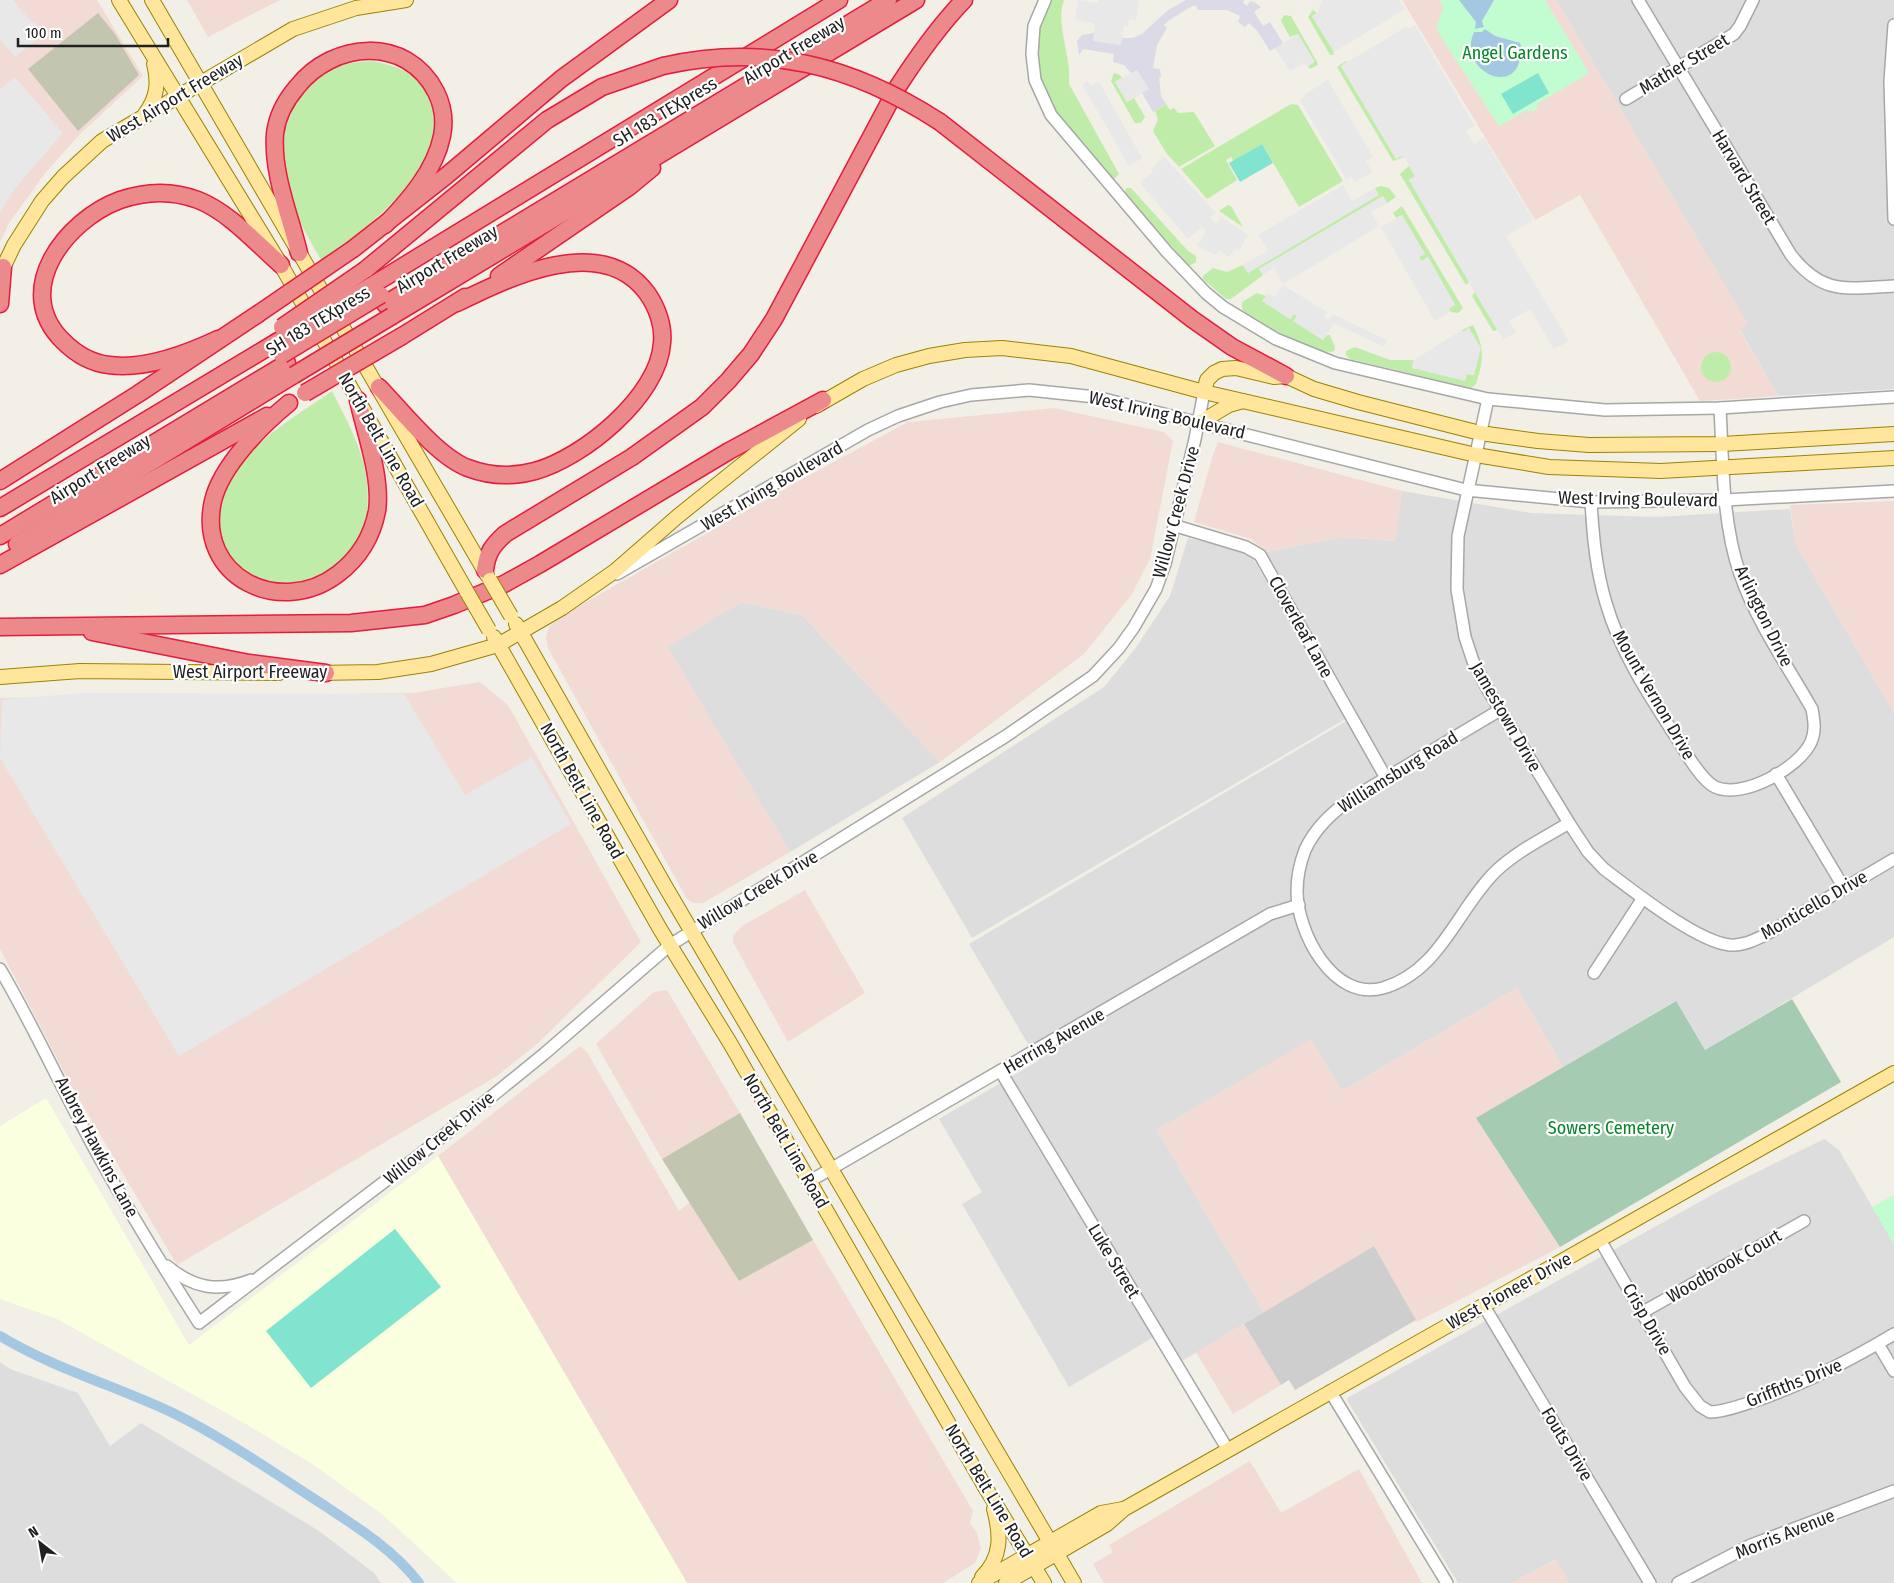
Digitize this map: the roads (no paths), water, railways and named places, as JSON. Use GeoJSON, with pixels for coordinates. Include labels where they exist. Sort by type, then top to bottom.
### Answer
{"type":"FeatureCollection","features":[{"type":"Feature","properties":{"kind":"highway"},"geometry":{"type":"LineString","coordinates":[[0,481],[138,394],[353,249],[385,225],[561,79],[669,0]]}},
{"type":"Feature","properties":{"kind":"highway","name":"Airport Freeway"},"geometry":{"type":"LineString","coordinates":[[0,554],[281,354],[383,300],[839,0]]}},
{"type":"Feature","properties":{"kind":"highway","name":"SH 183 TEXpress"},"geometry":{"type":"LineString","coordinates":[[383,300],[870,0]]}},
{"type":"Feature","properties":{"kind":"highway","name":"SH 183 TEXpress"},"geometry":{"type":"LineString","coordinates":[[383,300],[888,0]]}},
{"type":"Feature","properties":{"kind":"highway","name":"Airport Freeway"},"geometry":{"type":"LineString","coordinates":[[0,508],[212,381],[281,354],[688,137],[916,0]]}},
{"type":"Feature","properties":{"kind":"highway"},"geometry":{"type":"LineString","coordinates":[[488,575],[487,555],[493,545],[505,534],[670,432],[702,408],[728,381],[750,354],[774,319],[897,88],[919,54],[946,19],[964,0]]}},
{"type":"Feature","properties":{"kind":"highway"},"geometry":{"type":"LineString","coordinates":[[299,253],[279,177],[275,134],[280,113],[304,77],[321,64],[342,54],[363,51],[385,52],[403,58],[419,69],[431,84],[440,102],[444,120],[442,137],[436,156],[412,193],[385,225]]}},
{"type":"Feature","properties":{"kind":"highway"},"geometry":{"type":"LineString","coordinates":[[281,354],[365,270],[547,120],[602,87],[663,66],[699,58],[739,56],[783,60],[822,67],[868,82],[905,100],[940,122],[1192,319],[1232,347],[1286,376]]}},
{"type":"Feature","properties":{"kind":"highway"},"geometry":{"type":"LineString","coordinates":[[0,565],[289,403],[457,303],[532,255],[629,187],[688,137]]}},
{"type":"Feature","properties":{"kind":"highway"},"geometry":{"type":"LineString","coordinates":[[218,340],[183,354],[132,365],[110,366],[90,361],[73,351],[58,336],[47,317],[42,295],[46,273],[53,255],[67,236],[86,219],[109,205],[134,196],[157,192],[180,194],[199,200],[217,210],[280,265]]}},
{"type":"Feature","properties":{"kind":"highway"},"geometry":{"type":"LineString","coordinates":[[379,387],[447,455],[466,468],[489,474],[512,475],[534,471],[550,465],[583,447],[628,408],[646,387],[657,366],[662,343],[660,321],[653,302],[640,284],[621,271],[602,264],[583,262],[542,268],[511,279],[457,303]]}},
{"type":"Feature","properties":{"kind":"highway"},"geometry":{"type":"LineString","coordinates":[[0,304],[2,271]]}},
{"type":"Feature","properties":{"kind":"highway","name":"SH 183 TEXpress"},"geometry":{"type":"LineString","coordinates":[[0,526],[281,354]]}},
{"type":"Feature","properties":{"kind":"highway","name":"SH 183 TEXpress"},"geometry":{"type":"LineString","coordinates":[[0,536],[281,354]]}},
{"type":"Feature","properties":{"kind":"highway"},"geometry":{"type":"LineString","coordinates":[[289,403],[261,430],[233,462],[221,480],[213,500],[211,520],[214,542],[223,560],[235,574],[250,586],[268,592],[285,593],[305,590],[328,582],[347,568],[362,552],[372,531],[377,510],[378,490],[358,400]]}},
{"type":"Feature","properties":{"kind":"highway"},"geometry":{"type":"LineString","coordinates":[[0,627],[33,625],[351,624],[425,614],[487,591],[533,568],[729,451],[823,400]]}},
{"type":"Feature","properties":{"kind":"highway"},"geometry":{"type":"LineString","coordinates":[[33,625],[103,634],[249,663],[326,673]]}},
{"type":"Feature","properties":{"kind":"main road","name":"North Belt Line Road"},"geometry":{"type":"LineString","coordinates":[[119,0],[280,265],[670,945],[810,1181],[990,1496],[1044,1583]]}},
{"type":"Feature","properties":{"kind":"main road","name":"North Belt Line Road"},"geometry":{"type":"LineString","coordinates":[[152,0],[379,387],[830,1169],[1074,1583]]}},
{"type":"Feature","properties":{"kind":"main road","name":"West Airport Freeway"},"geometry":{"type":"LineString","coordinates":[[2,271],[26,224],[63,177],[102,141],[293,29],[356,8],[406,0]]}},
{"type":"Feature","properties":{"kind":"main road"},"geometry":{"type":"LineString","coordinates":[[143,117],[154,102],[157,88],[152,56]]}},
{"type":"Feature","properties":{"kind":"main road","name":"West Irving Boulevard"},"geometry":{"type":"LineString","coordinates":[[498,645],[592,589],[741,464],[823,400],[863,379],[921,358],[965,350],[1002,348],[1071,356],[1204,392],[1476,456],[1550,467],[1585,470],[1661,471],[1894,458]]}},
{"type":"Feature","properties":{"kind":"main road"},"geometry":{"type":"LineString","coordinates":[[1204,392],[1207,380],[1222,369],[1236,368],[1274,378],[1286,376],[1314,388],[1358,402],[1480,433],[1538,441],[1589,445],[1722,444],[1894,434]]}},
{"type":"Feature","properties":{"kind":"main road"},"geometry":{"type":"LineString","coordinates":[[1199,422],[1229,405],[1244,401]]}},
{"type":"Feature","properties":{"kind":"main road","name":"West Airport Freeway"},"geometry":{"type":"LineString","coordinates":[[0,677],[80,671],[378,672],[437,663],[498,645]]}},
{"type":"Feature","properties":{"kind":"main road","name":"West Pioneer Drive"},"geometry":{"type":"LineString","coordinates":[[1006,1583],[1106,1524],[1124,1509],[1894,1074]]}},
{"type":"Feature","properties":{"kind":"main road"},"geometry":{"type":"LineString","coordinates":[[978,1583],[990,1569],[999,1545],[1000,1531],[990,1496]]}},
{"type":"Feature","properties":{"kind":"main road","name":"West Pioneer Drive"},"geometry":{"type":"LineString","coordinates":[[978,1583],[1048,1541],[1101,1513],[1124,1509]]}},
{"type":"Feature","properties":{"kind":"street"},"geometry":{"type":"LineString","coordinates":[[1045,0],[1034,26],[1034,69],[1041,97],[1058,125],[1167,252],[1206,293],[1223,307],[1276,339],[1329,360],[1488,399],[1605,410],[1720,408],[1894,397]]}},
{"type":"Feature","properties":{"kind":"street","name":"Harvard Street"},"geometry":{"type":"LineString","coordinates":[[1638,0],[1791,255],[1803,271],[1819,281],[1836,287],[1894,286]]}},
{"type":"Feature","properties":{"kind":"street","name":"Mather Street"},"geometry":{"type":"LineString","coordinates":[[1626,99],[1734,34],[1753,0]]}},
{"type":"Feature","properties":{"kind":"street"},"geometry":{"type":"LineString","coordinates":[[1894,25],[1890,81],[1894,219]]}},
{"type":"Feature","properties":{"kind":"street","name":"West Irving Boulevard"},"geometry":{"type":"LineString","coordinates":[[592,589],[868,430],[898,416],[940,402],[971,395],[1029,390],[1096,397],[1466,490],[1591,502],[1725,500],[1894,491]]}},
{"type":"Feature","properties":{"kind":"street","name":"Willow Creek Drive"},"geometry":{"type":"LineString","coordinates":[[199,1323],[422,1153],[544,1054],[670,945],[906,800],[1084,684],[1119,648],[1145,609],[1165,564],[1176,526],[1204,392]]}},
{"type":"Feature","properties":{"kind":"street","name":"Jamestown Drive"},"geometry":{"type":"LineString","coordinates":[[1488,399],[1476,456],[1466,490],[1458,536],[1456,568],[1461,620],[1473,661],[1500,710],[1592,858],[1644,898],[1708,940],[1731,945]]}},
{"type":"Feature","properties":{"kind":"street","name":"Arlington Drive"},"geometry":{"type":"LineString","coordinates":[[1720,408],[1725,500],[1732,547],[1743,583],[1812,709],[1814,721],[1813,736],[1804,754],[1776,774]]}},
{"type":"Feature","properties":{"kind":"street","name":"Mount Vernon Drive"},"geometry":{"type":"LineString","coordinates":[[1591,502],[1602,590],[1616,631],[1658,709],[1698,770],[1715,787],[1733,790],[1754,786],[1776,774]]}},
{"type":"Feature","properties":{"kind":"street","name":"Cloverleaf Lane"},"geometry":{"type":"LineString","coordinates":[[1176,526],[1246,547],[1260,555],[1386,778]]}},
{"type":"Feature","properties":{"kind":"street","name":"Williamsburg Road"},"geometry":{"type":"LineString","coordinates":[[1500,710],[1336,809],[1312,838],[1300,866],[1297,892],[1306,930],[1332,974],[1346,985],[1366,990],[1385,987],[1412,972],[1436,953],[1447,939],[1472,896],[1496,872],[1517,855],[1569,823]]}},
{"type":"Feature","properties":{"kind":"street"},"geometry":{"type":"LineString","coordinates":[[1776,774],[1844,888]]}},
{"type":"Feature","properties":{"kind":"street","name":"Monticello Drive"},"geometry":{"type":"LineString","coordinates":[[1731,945],[1743,944],[1763,936],[1894,859]]}},
{"type":"Feature","properties":{"kind":"street"},"geometry":{"type":"LineString","coordinates":[[1594,973],[1644,898]]}},
{"type":"Feature","properties":{"kind":"street","name":"Herring Avenue"},"geometry":{"type":"LineString","coordinates":[[810,1181],[1001,1072],[1270,914],[1299,905]]}},
{"type":"Feature","properties":{"kind":"street","name":"Aubrey Hawkins Lane"},"geometry":{"type":"LineString","coordinates":[[0,969],[29,1018],[83,1127],[158,1258],[199,1323]]}},
{"type":"Feature","properties":{"kind":"street","name":"Luke Street"},"geometry":{"type":"LineString","coordinates":[[1001,1072],[1228,1450]]}},
{"type":"Feature","properties":{"kind":"street","name":"Woodbrook Court"},"geometry":{"type":"LineString","coordinates":[[1643,1312],[1804,1221]]}},
{"type":"Feature","properties":{"kind":"street","name":"Crisp Drive"},"geometry":{"type":"LineString","coordinates":[[1600,1240],[1693,1398]]}},
{"type":"Feature","properties":{"kind":"street"},"geometry":{"type":"LineString","coordinates":[[158,1258],[183,1280],[218,1288],[240,1284],[264,1275]]}},
{"type":"Feature","properties":{"kind":"street","name":"Fouts Drive"},"geometry":{"type":"LineString","coordinates":[[1484,1306],[1650,1583]]}},
{"type":"Feature","properties":{"kind":"street","name":"Griffiths Drive"},"geometry":{"type":"LineString","coordinates":[[1693,1398],[1700,1406],[1710,1412],[1745,1404],[1825,1373],[1894,1334]]}},
{"type":"Feature","properties":{"kind":"street"},"geometry":{"type":"LineString","coordinates":[[1878,1344],[1894,1371]]}},
{"type":"Feature","properties":{"kind":"street"},"geometry":{"type":"LineString","coordinates":[[1330,1392],[1447,1583]]}},
{"type":"Feature","properties":{"kind":"street","name":"Morris Avenue"},"geometry":{"type":"LineString","coordinates":[[1678,1583],[1751,1546],[1894,1491]]}},
{"type":"Feature","properties":{"kind":"waterway"},"geometry":{"type":"LineString","coordinates":[[0,1336],[42,1358],[151,1403],[211,1433],[359,1529],[385,1548],[419,1583]]}},
{"type":"Feature","properties":{"kind":"park label","name":"Angel Gardens"},"geometry":{"type":"Point","coordinates":[1515,53]}},
{"type":"Feature","properties":{"kind":"park label","name":"Sowers Cemetery"},"geometry":{"type":"Point","coordinates":[1611,1128]}}]}
